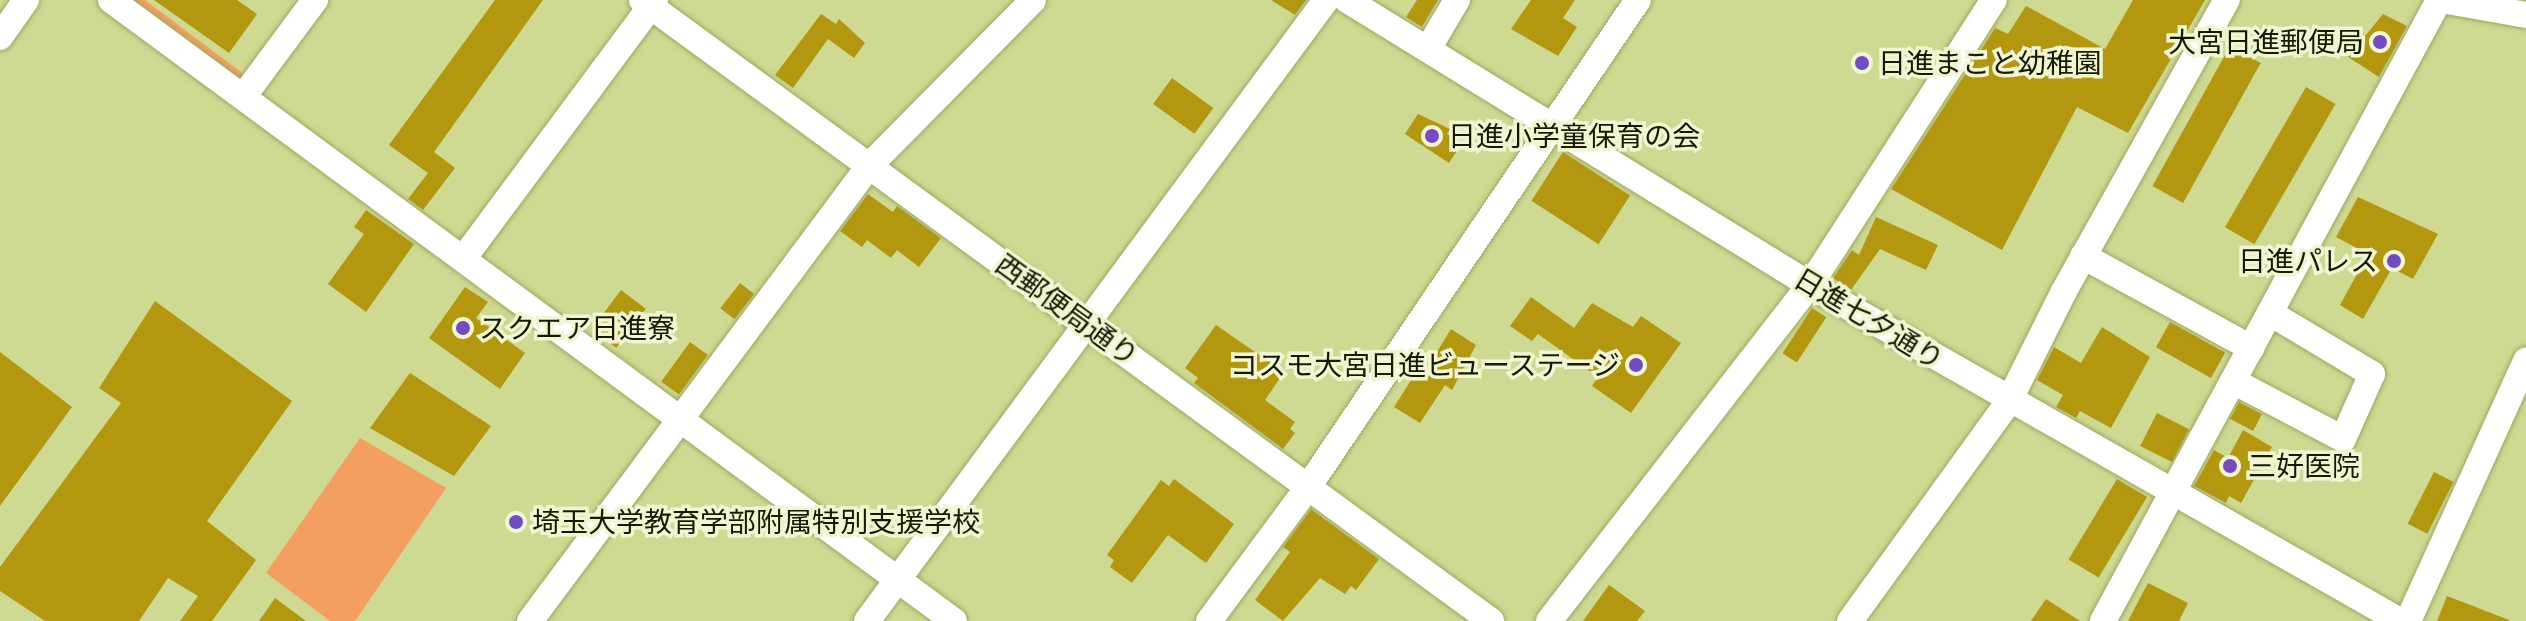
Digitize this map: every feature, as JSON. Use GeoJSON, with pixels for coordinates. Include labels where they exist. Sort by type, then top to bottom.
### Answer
{"type":"FeatureCollection","features":[{"type":"Feature","properties":{"kind":"street"},"geometry":{"type":"LineString","coordinates":[[0,37],[26,0]]}},
{"type":"Feature","properties":{"kind":"street"},"geometry":{"type":"LineString","coordinates":[[111,0],[954,621]]}},
{"type":"Feature","properties":{"kind":"street"},"geometry":{"type":"LineString","coordinates":[[243,97],[315,0]]}},
{"type":"Feature","properties":{"kind":"street"},"geometry":{"type":"LineString","coordinates":[[530,621],[869,166],[1033,0]]}},
{"type":"Feature","properties":{"kind":"street"},"geometry":{"type":"LineString","coordinates":[[867,621],[1326,0]]}},
{"type":"Feature","properties":{"kind":"street","name":"日進七夕通り"},"geometry":{"type":"LineString","coordinates":[[1347,0],[1810,285],[2400,621]]}},
{"type":"Feature","properties":{"kind":"street"},"geometry":{"type":"LineString","coordinates":[[1428,49],[1457,0]]}},
{"type":"Feature","properties":{"kind":"street"},"geometry":{"type":"LineString","coordinates":[[1209,621],[1308,487],[1638,0]]}},
{"type":"Feature","properties":{"kind":"street"},"geometry":{"type":"LineString","coordinates":[[1549,621],[1810,285],[1994,0]]}},
{"type":"Feature","properties":{"kind":"street"},"geometry":{"type":"LineString","coordinates":[[1850,621],[2009,401],[2083,256],[2227,0]]}},
{"type":"Feature","properties":{"kind":"street"},"geometry":{"type":"LineString","coordinates":[[2103,621],[2441,0],[2526,15]]}},
{"type":"Feature","properties":{"kind":"street"},"geometry":{"type":"LineString","coordinates":[[463,259],[649,2]]}},
{"type":"Feature","properties":{"kind":"street","name":"西郵便局通り"},"geometry":{"type":"LineString","coordinates":[[649,2],[1491,621]]}},
{"type":"Feature","properties":{"kind":"street"},"geometry":{"type":"LineString","coordinates":[[2083,256],[2251,348]]}},
{"type":"Feature","properties":{"kind":"street"},"geometry":{"type":"LineString","coordinates":[[2233,381],[2343,439],[2372,374],[2270,313]]}},
{"type":"Feature","properties":{"kind":"street"},"geometry":{"type":"LineString","coordinates":[[2408,621],[2526,361]]}},
{"type":"Feature","properties":{"kind":"shaded area"},"geometry":{"type":"Polygon","coordinates":[[[117,0],[145,0],[250,79],[241,91],[117,0]]]}},
{"type":"Feature","properties":{"kind":"shaded area"},"geometry":{"type":"Polygon","coordinates":[[[360,438],[446,488],[355,621],[330,621],[266,573],[360,438]]]}},
{"type":"Feature","properties":{"kind":"building"},"geometry":{"type":"Polygon","coordinates":[[[154,0],[237,0],[257,14],[229,53],[154,0]]]}},
{"type":"Feature","properties":{"kind":"building"},"geometry":{"type":"Polygon","coordinates":[[[495,0],[543,0],[434,152],[455,168],[423,210],[408,199],[428,173],[389,145],[495,0]]]}},
{"type":"Feature","properties":{"kind":"building"},"geometry":{"type":"Polygon","coordinates":[[[1271,0],[1306,0],[1295,15],[1271,0]]]}},
{"type":"Feature","properties":{"kind":"building"},"geometry":{"type":"Polygon","coordinates":[[[1417,0],[1438,0],[1422,27],[1406,17],[1417,0]]]}},
{"type":"Feature","properties":{"kind":"building"},"geometry":{"type":"Polygon","coordinates":[[[1531,0],[1575,0],[1563,18],[1577,27],[1558,56],[1511,29],[1531,0]]]}},
{"type":"Feature","properties":{"kind":"building"},"geometry":{"type":"Polygon","coordinates":[[[2133,0],[2205,0],[2128,133],[2077,107],[2002,250],[1891,189],[1995,28],[2008,34],[2026,6],[2105,49],[2133,0]]]}},
{"type":"Feature","properties":{"kind":"building"},"geometry":{"type":"Polygon","coordinates":[[[821,14],[836,24],[839,19],[865,43],[854,58],[828,39],[793,88],[775,75],[821,14]]]}},
{"type":"Feature","properties":{"kind":"building","name":"大宮日進郵便局"},"geometry":{"type":"Polygon","coordinates":[[[2383,14],[2407,26],[2379,77],[2348,57],[2383,14]]]}},
{"type":"Feature","properties":{"kind":"building"},"geometry":{"type":"Polygon","coordinates":[[[2230,46],[2261,63],[2183,203],[2152,186],[2230,46]]]}},
{"type":"Feature","properties":{"kind":"building"},"geometry":{"type":"Polygon","coordinates":[[[1172,78],[1213,108],[1194,134],[1153,104],[1172,78]]]}},
{"type":"Feature","properties":{"kind":"building"},"geometry":{"type":"Polygon","coordinates":[[[2306,87],[2335,104],[2254,244],[2225,227],[2306,87]]]}},
{"type":"Feature","properties":{"kind":"building"},"geometry":{"type":"Polygon","coordinates":[[[1418,114],[1450,129],[1447,134],[1462,143],[1449,163],[1405,134],[1418,114]]]}},
{"type":"Feature","properties":{"kind":"building"},"geometry":{"type":"Polygon","coordinates":[[[1563,152],[1630,196],[1599,244],[1531,201],[1563,152]]]}},
{"type":"Feature","properties":{"kind":"building"},"geometry":{"type":"Polygon","coordinates":[[[868,194],[893,212],[897,206],[941,238],[919,267],[897,250],[891,258],[867,240],[862,247],[840,231],[868,194]]]}},
{"type":"Feature","properties":{"kind":"building","name":"日進パレス"},"geometry":{"type":"Polygon","coordinates":[[[2358,197],[2438,234],[2413,279],[2392,268],[2363,319],[2340,305],[2368,254],[2336,237],[2358,197]]]}},
{"type":"Feature","properties":{"kind":"building"},"geometry":{"type":"Polygon","coordinates":[[[366,210],[414,244],[366,312],[328,284],[364,234],[354,227],[366,210]]]}},
{"type":"Feature","properties":{"kind":"building"},"geometry":{"type":"Polygon","coordinates":[[[1876,217],[1938,245],[1926,270],[1880,249],[1851,290],[1833,278],[1852,250],[1859,255],[1876,217]]]}},
{"type":"Feature","properties":{"kind":"building"},"geometry":{"type":"Polygon","coordinates":[[[740,283],[754,294],[734,319],[720,308],[740,283]]]}},
{"type":"Feature","properties":{"kind":"building","name":"スクエア日進寮"},"geometry":{"type":"Polygon","coordinates":[[[465,287],[488,302],[476,318],[525,353],[500,389],[429,338],[465,287]]]}},
{"type":"Feature","properties":{"kind":"building"},"geometry":{"type":"Polygon","coordinates":[[[621,290],[646,309],[616,348],[592,329],[621,290]]]}},
{"type":"Feature","properties":{"kind":"building"},"geometry":{"type":"Polygon","coordinates":[[[1531,297],[1574,328],[1592,303],[1633,327],[1641,316],[1681,343],[1631,413],[1592,386],[1598,377],[1538,334],[1532,341],[1510,326],[1531,297]]]}},
{"type":"Feature","properties":{"kind":"building"},"geometry":{"type":"Polygon","coordinates":[[[155,301],[292,401],[207,521],[256,560],[212,621],[180,621],[198,596],[168,578],[139,621],[45,621],[0,591],[0,567],[121,403],[99,388],[155,301]]]}},
{"type":"Feature","properties":{"kind":"building"},"geometry":{"type":"Polygon","coordinates":[[[1812,308],[1826,317],[1797,363],[1783,353],[1812,308]]]}},
{"type":"Feature","properties":{"kind":"building"},"geometry":{"type":"Polygon","coordinates":[[[2170,322],[2225,353],[2211,378],[2156,347],[2170,322]]]}},
{"type":"Feature","properties":{"kind":"building"},"geometry":{"type":"Polygon","coordinates":[[[1216,325],[1284,372],[1265,400],[1295,422],[1290,429],[1295,433],[1283,449],[1194,383],[1198,378],[1185,368],[1216,325]]]}},
{"type":"Feature","properties":{"kind":"building"},"geometry":{"type":"Polygon","coordinates":[[[2102,327],[2150,357],[2111,428],[2080,411],[2076,418],[2056,407],[2063,395],[2037,380],[2054,347],[2081,363],[2102,327]]]}},
{"type":"Feature","properties":{"kind":"building"},"geometry":{"type":"Polygon","coordinates":[[[1451,329],[1476,345],[1452,390],[1445,385],[1420,423],[1394,407],[1415,374],[1421,378],[1451,329]]]}},
{"type":"Feature","properties":{"kind":"building"},"geometry":{"type":"Polygon","coordinates":[[[690,342],[708,355],[679,395],[661,382],[690,342]]]}},
{"type":"Feature","properties":{"kind":"building"},"geometry":{"type":"Polygon","coordinates":[[[0,352],[72,407],[0,506],[0,352]]]}},
{"type":"Feature","properties":{"kind":"building"},"geometry":{"type":"Polygon","coordinates":[[[410,373],[491,426],[454,476],[370,428],[410,373]]]}},
{"type":"Feature","properties":{"kind":"building"},"geometry":{"type":"Polygon","coordinates":[[[2239,402],[2262,414],[2253,431],[2230,419],[2239,402]]]}},
{"type":"Feature","properties":{"kind":"building"},"geometry":{"type":"Polygon","coordinates":[[[2157,413],[2189,429],[2172,462],[2140,446],[2157,413]]]}},
{"type":"Feature","properties":{"kind":"building","name":"三好医院"},"geometry":{"type":"Polygon","coordinates":[[[2243,430],[2272,447],[2241,503],[2229,496],[2226,503],[2194,486],[2214,450],[2228,458],[2243,430]]]}},
{"type":"Feature","properties":{"kind":"building"},"geometry":{"type":"Polygon","coordinates":[[[2434,472],[2454,482],[2427,534],[2408,524],[2434,472]]]}},
{"type":"Feature","properties":{"kind":"building"},"geometry":{"type":"Polygon","coordinates":[[[1174,479],[1234,524],[1206,563],[1168,535],[1132,583],[1110,567],[1114,560],[1107,555],[1161,480],[1169,486],[1174,479]]]}},
{"type":"Feature","properties":{"kind":"building"},"geometry":{"type":"Polygon","coordinates":[[[2117,479],[2147,497],[2099,578],[2069,560],[2117,479]]]}},
{"type":"Feature","properties":{"kind":"building"},"geometry":{"type":"Polygon","coordinates":[[[1311,509],[1379,559],[1356,590],[1351,586],[1345,594],[1320,578],[1283,621],[1255,600],[1290,552],[1283,547],[1311,509]]]}},
{"type":"Feature","properties":{"kind":"building"},"geometry":{"type":"Polygon","coordinates":[[[2148,583],[2188,603],[2179,621],[2128,621],[2148,583]]]}},
{"type":"Feature","properties":{"kind":"building"},"geometry":{"type":"Polygon","coordinates":[[[1609,585],[1645,611],[1637,621],[1583,621],[1609,585]]]}},
{"type":"Feature","properties":{"kind":"building"},"geometry":{"type":"Polygon","coordinates":[[[2447,596],[2509,620],[2509,621],[2437,621],[2447,596]]]}},
{"type":"Feature","properties":{"kind":"building"},"geometry":{"type":"Polygon","coordinates":[[[275,598],[306,621],[259,621],[275,598]]]}},
{"type":"Feature","properties":{"kind":"building"},"geometry":{"type":"Polygon","coordinates":[[[2046,599],[2080,621],[2031,621],[2046,599]]]}},
{"type":"Feature","properties":{"kind":"place","name":"大宮日進郵便局"},"geometry":{"type":"Point","coordinates":[2380,42]}},
{"type":"Feature","properties":{"kind":"place","name":"日進まこと幼稚園"},"geometry":{"type":"Point","coordinates":[1862,63]}},
{"type":"Feature","properties":{"kind":"place","name":"日進小学童保育の会"},"geometry":{"type":"Point","coordinates":[1432,136]}},
{"type":"Feature","properties":{"kind":"place","name":"日進パレス"},"geometry":{"type":"Point","coordinates":[2394,261]}},
{"type":"Feature","properties":{"kind":"place","name":"スクエア日進寮"},"geometry":{"type":"Point","coordinates":[463,328]}},
{"type":"Feature","properties":{"kind":"place","name":"コスモ大宮日進ビューステージ"},"geometry":{"type":"Point","coordinates":[1636,365]}},
{"type":"Feature","properties":{"kind":"place","name":"三好医院"},"geometry":{"type":"Point","coordinates":[2230,466]}},
{"type":"Feature","properties":{"kind":"place","name":"埼玉大学教育学部附属特別支援学校"},"geometry":{"type":"Point","coordinates":[516,522]}}]}
